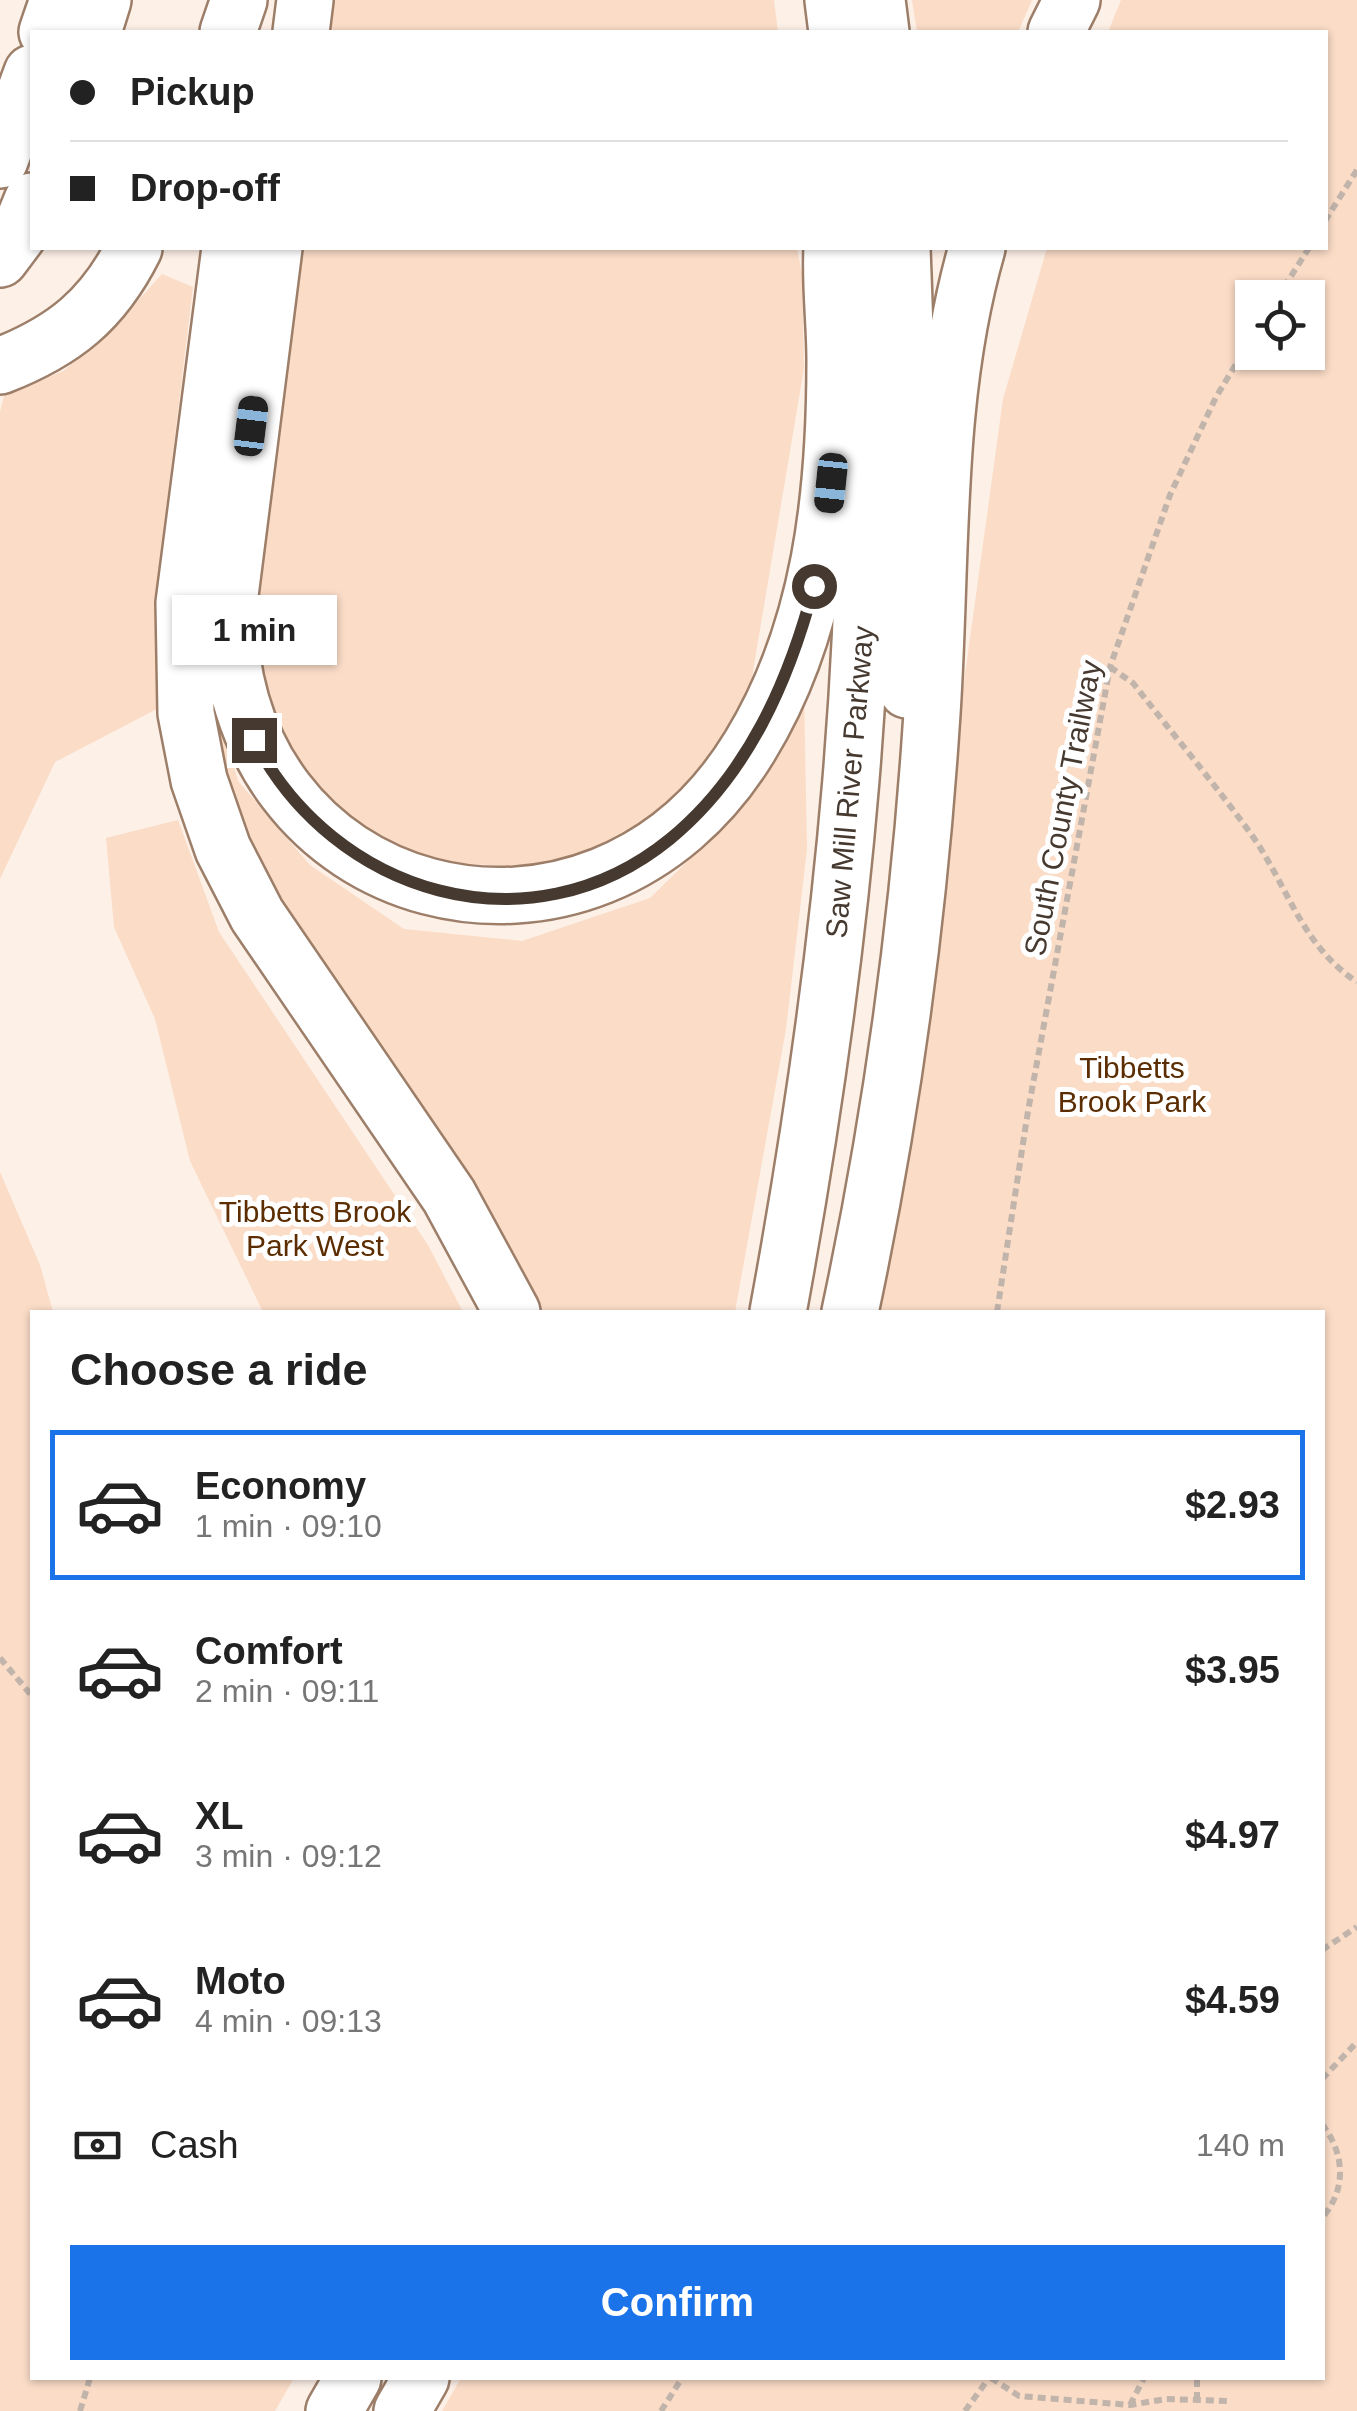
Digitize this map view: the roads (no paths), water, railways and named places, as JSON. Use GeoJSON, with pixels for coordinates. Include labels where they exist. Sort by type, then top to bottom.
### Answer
{"type":"FeatureCollection","features":[{"type":"Feature","properties":{"kind":"highway"},"geometry":{"type":"LineString","coordinates":[[48,30],[58,0]]}},
{"type":"Feature","properties":{"kind":"highway"},"geometry":{"type":"LineString","coordinates":[[94,30],[103,0]]}},
{"type":"Feature","properties":{"kind":"highway"},"geometry":{"type":"LineString","coordinates":[[229,30],[239,0]]}},
{"type":"Feature","properties":{"kind":"highway"},"geometry":{"type":"LineString","coordinates":[[258,30],[262,0]]}},
{"type":"Feature","properties":{"kind":"highway"},"geometry":{"type":"LineString","coordinates":[[301,30],[306,0]]}},
{"type":"Feature","properties":{"kind":"highway"},"geometry":{"type":"LineString","coordinates":[[833,0],[838,30]]}},
{"type":"Feature","properties":{"kind":"highway"},"geometry":{"type":"LineString","coordinates":[[877,0],[881,30]]}},
{"type":"Feature","properties":{"kind":"highway"},"geometry":{"type":"LineString","coordinates":[[1057,30],[1072,0]]}},
{"type":"Feature","properties":{"kind":"highway"},"geometry":{"type":"LineString","coordinates":[[0,160],[30,79]]}},
{"type":"Feature","properties":{"kind":"highway"},"geometry":{"type":"LineString","coordinates":[[0,258],[18,235],[30,207]]}},
{"type":"Feature","properties":{"kind":"highway"},"geometry":{"type":"LineString","coordinates":[[0,366],[64,336],[86,320],[103,301],[133,250]]}},
{"type":"Feature","properties":{"kind":"highway"},"geometry":{"type":"LineString","coordinates":[[230,250],[184,604],[186,712],[200,780],[223,849],[258,914],[449,1196],[511,1310]]}},
{"type":"Feature","properties":{"kind":"highway"},"geometry":{"type":"LineString","coordinates":[[274,250],[229,604],[230,649],[245,716],[281,784],[342,847],[426,888],[494,898],[566,890],[646,856],[670,839],[716,794],[764,721],[799,638],[826,524],[834,390],[832,250]]}},
{"type":"Feature","properties":{"kind":"highway","name":"Saw Mill River Parkway"},"geometry":{"type":"LineString","coordinates":[[778,1310],[828,1020],[858,737],[866,521],[859,250]]}},
{"type":"Feature","properties":{"kind":"highway","name":"Saw Mill River Parkway"},"geometry":{"type":"LineString","coordinates":[[825,1310],[882,968],[905,736],[911,533],[902,250]]}},
{"type":"Feature","properties":{"kind":"highway"},"geometry":{"type":"LineString","coordinates":[[850,1310],[881,1154],[910,948],[931,731],[947,412],[958,332],[978,250]]}},
{"type":"Feature","properties":{"kind":"highway"},"geometry":{"type":"LineString","coordinates":[[334,2411],[352,2380]]}},
{"type":"Feature","properties":{"kind":"highway"},"geometry":{"type":"LineString","coordinates":[[402,2411],[419,2380]]}},
{"type":"Feature","properties":{"kind":"park label","name":"Tibbetts Brook Park"},"geometry":{"type":"Point","coordinates":[1132,1085]}},
{"type":"Feature","properties":{"kind":"park label","name":"Tibbetts Brook Park West"},"geometry":{"type":"Point","coordinates":[315,1229]}}]}
